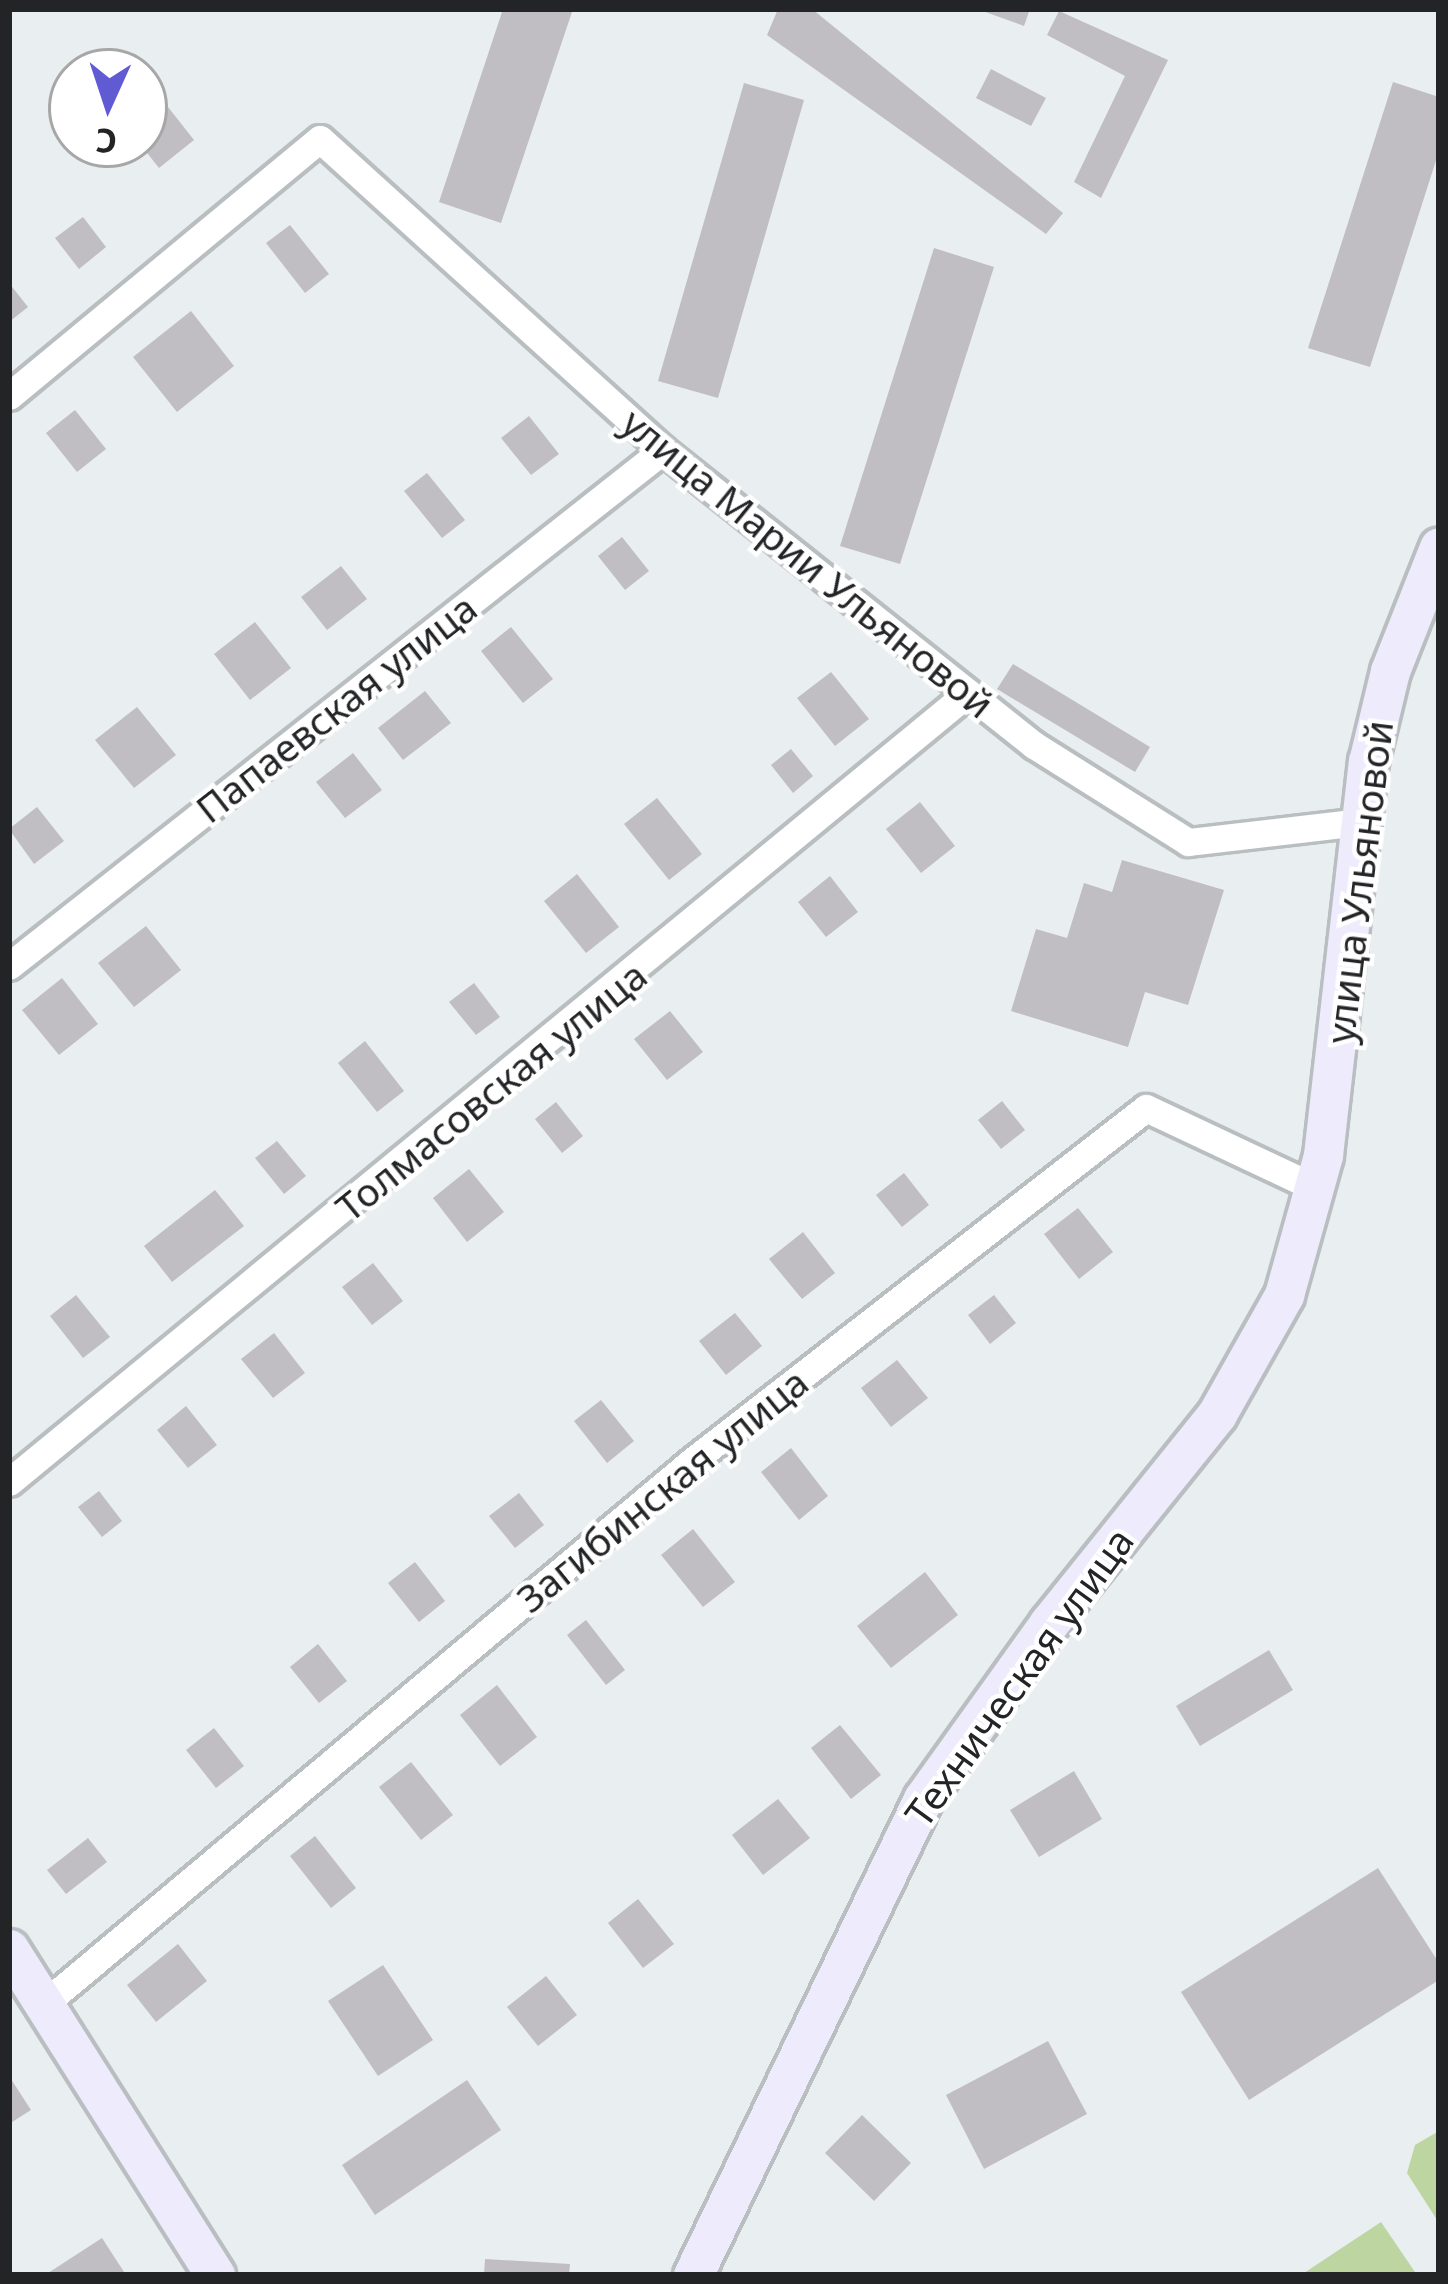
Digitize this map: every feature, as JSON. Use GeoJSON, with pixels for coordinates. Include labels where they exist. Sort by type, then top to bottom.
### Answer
{"type":"FeatureCollection","features":[{"type":"Feature","properties":{"kind":"street","name":"улица Марии Ульяновой"},"geometry":{"type":"LineString","coordinates":[[9,396],[320,140],[663,450],[968,693],[1188,842],[1361,823]]}},
{"type":"Feature","properties":{"kind":"street","name":"Папаевская улица"},"geometry":{"type":"LineString","coordinates":[[9,966],[663,450]]}},
{"type":"Feature","properties":{"kind":"street","name":"улица Ульяновой"},"geometry":{"type":"LineString","coordinates":[[1319,1171],[1361,823],[1390,671],[1439,547]]}},
{"type":"Feature","properties":{"kind":"street","name":"Толмасовская улица"},"geometry":{"type":"LineString","coordinates":[[9,1482],[968,693]]}},
{"type":"Feature","properties":{"kind":"street","name":"Загибинская улица"},"geometry":{"type":"LineString","coordinates":[[44,2004],[691,1462],[1146,1108],[1319,1171]]}},
{"type":"Feature","properties":{"kind":"street","name":"Техническая улица"},"geometry":{"type":"LineString","coordinates":[[693,2275],[922,1799],[1049,1623],[1217,1414],[1284,1295],[1319,1171]]}},
{"type":"Feature","properties":{"kind":"street"},"geometry":{"type":"LineString","coordinates":[[9,1949],[215,2275]]}},
{"type":"Feature","properties":{"kind":"green space"},"geometry":{"type":"Polygon","coordinates":[[[1439,2131],[1439,2223],[1407,2173],[1415,2145],[1439,2131]]]}},
{"type":"Feature","properties":{"kind":"green space"},"geometry":{"type":"Polygon","coordinates":[[[1381,2222],[1417,2275],[1301,2275],[1381,2222]]]}},
{"type":"Feature","properties":{"kind":"building"},"geometry":{"type":"Polygon","coordinates":[[[503,9],[573,9],[501,223],[439,202],[503,9]]]}},
{"type":"Feature","properties":{"kind":"building"},"geometry":{"type":"Polygon","coordinates":[[[778,9],[812,9],[1063,213],[1046,234],[767,35],[778,9]]]}},
{"type":"Feature","properties":{"kind":"building"},"geometry":{"type":"Polygon","coordinates":[[[977,9],[1030,9],[1024,26],[977,9]]]}},
{"type":"Feature","properties":{"kind":"building"},"geometry":{"type":"Polygon","coordinates":[[[1059,11],[1168,60],[1101,198],[1074,182],[1125,76],[1047,35],[1059,11]]]}},
{"type":"Feature","properties":{"kind":"building"},"geometry":{"type":"Polygon","coordinates":[[[991,69],[1046,98],[1031,126],[976,98],[991,69]]]}},
{"type":"Feature","properties":{"kind":"building"},"geometry":{"type":"Polygon","coordinates":[[[1393,82],[1439,97],[1439,151],[1370,367],[1308,348],[1393,82]]]}},
{"type":"Feature","properties":{"kind":"building"},"geometry":{"type":"Polygon","coordinates":[[[744,83],[804,100],[718,398],[658,381],[744,83]]]}},
{"type":"Feature","properties":{"kind":"building"},"geometry":{"type":"Polygon","coordinates":[[[168,107],[194,140],[168,161],[168,107]]]}},
{"type":"Feature","properties":{"kind":"building"},"geometry":{"type":"Polygon","coordinates":[[[83,217],[106,247],[79,269],[55,238],[83,217]]]}},
{"type":"Feature","properties":{"kind":"building"},"geometry":{"type":"Polygon","coordinates":[[[290,225],[329,274],[305,293],[266,243],[290,225]]]}},
{"type":"Feature","properties":{"kind":"building"},"geometry":{"type":"Polygon","coordinates":[[[934,248],[994,267],[900,564],[840,546],[934,248]]]}},
{"type":"Feature","properties":{"kind":"building"},"geometry":{"type":"Polygon","coordinates":[[[9,283],[28,307],[9,322],[9,283]]]}},
{"type":"Feature","properties":{"kind":"building"},"geometry":{"type":"Polygon","coordinates":[[[191,311],[234,366],[177,412],[133,357],[191,311]]]}},
{"type":"Feature","properties":{"kind":"building"},"geometry":{"type":"Polygon","coordinates":[[[75,410],[106,449],[77,472],[46,433],[75,410]]]}},
{"type":"Feature","properties":{"kind":"building"},"geometry":{"type":"Polygon","coordinates":[[[529,416],[559,454],[531,475],[501,438],[529,416]]]}},
{"type":"Feature","properties":{"kind":"building"},"geometry":{"type":"Polygon","coordinates":[[[427,473],[465,520],[442,538],[404,491],[427,473]]]}},
{"type":"Feature","properties":{"kind":"building"},"geometry":{"type":"Polygon","coordinates":[[[622,537],[649,571],[625,590],[598,556],[622,537]]]}},
{"type":"Feature","properties":{"kind":"building"},"geometry":{"type":"Polygon","coordinates":[[[341,566],[367,599],[327,630],[301,597],[341,566]]]}},
{"type":"Feature","properties":{"kind":"building"},"geometry":{"type":"Polygon","coordinates":[[[255,622],[291,668],[250,700],[214,654],[255,622]]]}},
{"type":"Feature","properties":{"kind":"building"},"geometry":{"type":"Polygon","coordinates":[[[511,627],[553,679],[523,703],[481,651],[511,627]]]}},
{"type":"Feature","properties":{"kind":"building"},"geometry":{"type":"Polygon","coordinates":[[[1013,664],[1150,747],[1135,772],[997,689],[1013,664]]]}},
{"type":"Feature","properties":{"kind":"building"},"geometry":{"type":"Polygon","coordinates":[[[831,672],[869,719],[835,746],[797,698],[831,672]]]}},
{"type":"Feature","properties":{"kind":"building"},"geometry":{"type":"Polygon","coordinates":[[[425,691],[451,723],[403,760],[378,728],[425,691]]]}},
{"type":"Feature","properties":{"kind":"building"},"geometry":{"type":"Polygon","coordinates":[[[137,707],[176,755],[134,788],[95,740],[137,707]]]}},
{"type":"Feature","properties":{"kind":"building"},"geometry":{"type":"Polygon","coordinates":[[[791,749],[813,776],[793,793],[771,765],[791,749]]]}},
{"type":"Feature","properties":{"kind":"building"},"geometry":{"type":"Polygon","coordinates":[[[353,753],[382,790],[345,818],[316,782],[353,753]]]}},
{"type":"Feature","properties":{"kind":"building"},"geometry":{"type":"Polygon","coordinates":[[[657,798],[702,854],[669,880],[624,824],[657,798]]]}},
{"type":"Feature","properties":{"kind":"building"},"geometry":{"type":"Polygon","coordinates":[[[920,802],[955,846],[921,873],[886,829],[920,802]]]}},
{"type":"Feature","properties":{"kind":"building"},"geometry":{"type":"Polygon","coordinates":[[[37,807],[64,841],[34,864],[9,829],[37,807]]]}},
{"type":"Feature","properties":{"kind":"building"},"geometry":{"type":"Polygon","coordinates":[[[1122,860],[1224,890],[1188,1005],[1145,992],[1128,1047],[1011,1011],[1036,929],[1067,938],[1084,883],[1112,892],[1122,860]]]}},
{"type":"Feature","properties":{"kind":"building"},"geometry":{"type":"Polygon","coordinates":[[[577,874],[619,927],[586,953],[544,901],[577,874]]]}},
{"type":"Feature","properties":{"kind":"building"},"geometry":{"type":"Polygon","coordinates":[[[830,876],[858,912],[826,937],[798,902],[830,876]]]}},
{"type":"Feature","properties":{"kind":"building"},"geometry":{"type":"Polygon","coordinates":[[[146,926],[181,970],[134,1007],[98,963],[146,926]]]}},
{"type":"Feature","properties":{"kind":"building"},"geometry":{"type":"Polygon","coordinates":[[[62,978],[98,1024],[59,1055],[22,1010],[62,978]]]}},
{"type":"Feature","properties":{"kind":"building"},"geometry":{"type":"Polygon","coordinates":[[[474,983],[500,1017],[476,1035],[449,1002],[474,983]]]}},
{"type":"Feature","properties":{"kind":"building"},"geometry":{"type":"Polygon","coordinates":[[[670,1011],[703,1052],[667,1080],[634,1039],[670,1011]]]}},
{"type":"Feature","properties":{"kind":"building"},"geometry":{"type":"Polygon","coordinates":[[[365,1041],[404,1091],[377,1112],[338,1063],[365,1041]]]}},
{"type":"Feature","properties":{"kind":"building"},"geometry":{"type":"Polygon","coordinates":[[[1002,1101],[1025,1130],[1001,1149],[978,1120],[1002,1101]]]}},
{"type":"Feature","properties":{"kind":"building"},"geometry":{"type":"Polygon","coordinates":[[[556,1102],[583,1136],[562,1153],[535,1119],[556,1102]]]}},
{"type":"Feature","properties":{"kind":"building"},"geometry":{"type":"Polygon","coordinates":[[[277,1141],[306,1176],[284,1194],[255,1158],[277,1141]]]}},
{"type":"Feature","properties":{"kind":"building"},"geometry":{"type":"Polygon","coordinates":[[[469,1169],[504,1212],[467,1242],[433,1198],[469,1169]]]}},
{"type":"Feature","properties":{"kind":"building"},"geometry":{"type":"Polygon","coordinates":[[[904,1173],[929,1205],[902,1227],[876,1195],[904,1173]]]}},
{"type":"Feature","properties":{"kind":"building"},"geometry":{"type":"Polygon","coordinates":[[[215,1190],[244,1226],[172,1282],[144,1246],[215,1190]]]}},
{"type":"Feature","properties":{"kind":"building"},"geometry":{"type":"Polygon","coordinates":[[[1078,1208],[1113,1252],[1079,1279],[1044,1234],[1078,1208]]]}},
{"type":"Feature","properties":{"kind":"building"},"geometry":{"type":"Polygon","coordinates":[[[803,1232],[835,1273],[802,1299],[769,1259],[803,1232]]]}},
{"type":"Feature","properties":{"kind":"building"},"geometry":{"type":"Polygon","coordinates":[[[373,1263],[403,1301],[372,1325],[342,1287],[373,1263]]]}},
{"type":"Feature","properties":{"kind":"building"},"geometry":{"type":"Polygon","coordinates":[[[76,1295],[110,1337],[83,1358],[50,1316],[76,1295]]]}},
{"type":"Feature","properties":{"kind":"building"},"geometry":{"type":"Polygon","coordinates":[[[994,1295],[1016,1323],[990,1344],[968,1315],[994,1295]]]}},
{"type":"Feature","properties":{"kind":"building"},"geometry":{"type":"Polygon","coordinates":[[[735,1313],[762,1346],[726,1375],[699,1341],[735,1313]]]}},
{"type":"Feature","properties":{"kind":"building"},"geometry":{"type":"Polygon","coordinates":[[[274,1333],[305,1373],[273,1398],[241,1359],[274,1333]]]}},
{"type":"Feature","properties":{"kind":"building"},"geometry":{"type":"Polygon","coordinates":[[[897,1360],[928,1398],[891,1427],[861,1388],[897,1360]]]}},
{"type":"Feature","properties":{"kind":"building"},"geometry":{"type":"Polygon","coordinates":[[[601,1400],[634,1441],[607,1463],[574,1421],[601,1400]]]}},
{"type":"Feature","properties":{"kind":"building"},"geometry":{"type":"Polygon","coordinates":[[[186,1406],[217,1445],[188,1468],[157,1430],[186,1406]]]}},
{"type":"Feature","properties":{"kind":"building"},"geometry":{"type":"Polygon","coordinates":[[[791,1448],[828,1496],[799,1520],[761,1472],[791,1448]]]}},
{"type":"Feature","properties":{"kind":"building"},"geometry":{"type":"Polygon","coordinates":[[[99,1491],[122,1521],[102,1537],[78,1507],[99,1491]]]}},
{"type":"Feature","properties":{"kind":"building"},"geometry":{"type":"Polygon","coordinates":[[[519,1493],[544,1525],[515,1548],[489,1516],[519,1493]]]}},
{"type":"Feature","properties":{"kind":"building"},"geometry":{"type":"Polygon","coordinates":[[[693,1529],[735,1582],[703,1607],[661,1555],[693,1529]]]}},
{"type":"Feature","properties":{"kind":"building"},"geometry":{"type":"Polygon","coordinates":[[[415,1562],[445,1601],[419,1622],[388,1583],[415,1562]]]}},
{"type":"Feature","properties":{"kind":"building"},"geometry":{"type":"Polygon","coordinates":[[[925,1572],[958,1615],[891,1668],[857,1626],[925,1572]]]}},
{"type":"Feature","properties":{"kind":"building"},"geometry":{"type":"Polygon","coordinates":[[[586,1620],[625,1670],[606,1685],[567,1635],[586,1620]]]}},
{"type":"Feature","properties":{"kind":"building"},"geometry":{"type":"Polygon","coordinates":[[[318,1644],[347,1681],[319,1703],[290,1667],[318,1644]]]}},
{"type":"Feature","properties":{"kind":"building"},"geometry":{"type":"Polygon","coordinates":[[[1269,1650],[1293,1690],[1200,1746],[1176,1706],[1269,1650]]]}},
{"type":"Feature","properties":{"kind":"building"},"geometry":{"type":"Polygon","coordinates":[[[497,1685],[537,1737],[500,1766],[460,1715],[497,1685]]]}},
{"type":"Feature","properties":{"kind":"building"},"geometry":{"type":"Polygon","coordinates":[[[840,1725],[881,1775],[851,1799],[811,1748],[840,1725]]]}},
{"type":"Feature","properties":{"kind":"building"},"geometry":{"type":"Polygon","coordinates":[[[214,1728],[244,1766],[216,1788],[186,1750],[214,1728]]]}},
{"type":"Feature","properties":{"kind":"building"},"geometry":{"type":"Polygon","coordinates":[[[411,1762],[453,1815],[421,1840],[379,1787],[411,1762]]]}},
{"type":"Feature","properties":{"kind":"building"},"geometry":{"type":"Polygon","coordinates":[[[1074,1771],[1102,1819],[1039,1857],[1010,1810],[1074,1771]]]}},
{"type":"Feature","properties":{"kind":"building"},"geometry":{"type":"Polygon","coordinates":[[[778,1799],[810,1838],[763,1875],[732,1835],[778,1799]]]}},
{"type":"Feature","properties":{"kind":"building"},"geometry":{"type":"Polygon","coordinates":[[[315,1836],[356,1888],[331,1908],[290,1856],[315,1836]]]}},
{"type":"Feature","properties":{"kind":"building"},"geometry":{"type":"Polygon","coordinates":[[[88,1838],[107,1862],[66,1894],[47,1870],[88,1838]]]}},
{"type":"Feature","properties":{"kind":"building"},"geometry":{"type":"Polygon","coordinates":[[[1378,1868],[1439,1963],[1439,1980],[1249,2100],[1181,1992],[1378,1868]]]}},
{"type":"Feature","properties":{"kind":"building"},"geometry":{"type":"Polygon","coordinates":[[[638,1899],[674,1944],[643,1968],[608,1923],[638,1899]]]}},
{"type":"Feature","properties":{"kind":"building"},"geometry":{"type":"Polygon","coordinates":[[[178,1944],[207,1981],[156,2022],[127,1985],[178,1944]]]}},
{"type":"Feature","properties":{"kind":"building"},"geometry":{"type":"Polygon","coordinates":[[[383,1965],[433,2040],[378,2076],[328,2001],[383,1965]]]}},
{"type":"Feature","properties":{"kind":"building"},"geometry":{"type":"Polygon","coordinates":[[[546,1976],[577,2015],[538,2046],[507,2007],[546,1976]]]}},
{"type":"Feature","properties":{"kind":"building"},"geometry":{"type":"Polygon","coordinates":[[[1048,2041],[1087,2114],[984,2169],[946,2095],[1048,2041]]]}},
{"type":"Feature","properties":{"kind":"building"},"geometry":{"type":"Polygon","coordinates":[[[9,2076],[31,2110],[9,2124],[9,2076]]]}},
{"type":"Feature","properties":{"kind":"building"},"geometry":{"type":"Polygon","coordinates":[[[467,2080],[501,2130],[375,2215],[342,2165],[467,2080]]]}},
{"type":"Feature","properties":{"kind":"building"},"geometry":{"type":"Polygon","coordinates":[[[862,2115],[911,2163],[874,2201],[825,2153],[862,2115]]]}},
{"type":"Feature","properties":{"kind":"building"},"geometry":{"type":"Polygon","coordinates":[[[102,2238],[126,2275],[45,2275],[102,2238]]]}},
{"type":"Feature","properties":{"kind":"building"},"geometry":{"type":"Polygon","coordinates":[[[485,2259],[570,2264],[569,2275],[484,2275],[485,2259]]]}}]}
